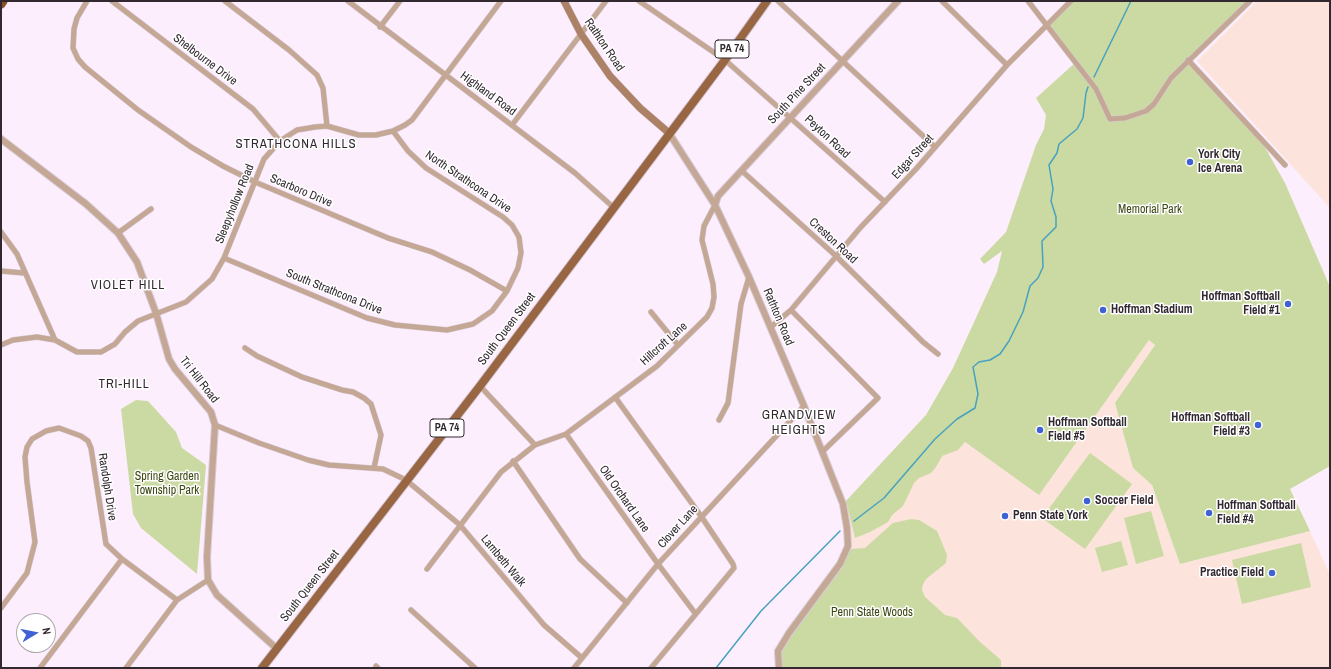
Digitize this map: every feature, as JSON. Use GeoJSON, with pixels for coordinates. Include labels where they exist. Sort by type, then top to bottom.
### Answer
{"type":"FeatureCollection","features":[{"type":"Feature","properties":{"kind":"main road","name":"Rathton Road"},"geometry":{"type":"LineString","coordinates":[[564,1],[581,34],[597,59],[625,93],[669,133]]}},
{"type":"Feature","properties":{"kind":"main road","name":"South Queen Street"},"geometry":{"type":"LineString","coordinates":[[262,668],[480,386],[613,207],[725,60],[767,1]]}},
{"type":"Feature","properties":{"kind":"street","name":"Scarboro Drive"},"geometry":{"type":"LineString","coordinates":[[87,1],[77,18],[74,29],[73,48],[78,59],[85,67],[138,110],[191,147],[223,166],[255,182],[388,238],[432,252],[470,270],[507,291]]}},
{"type":"Feature","properties":{"kind":"street","name":"Shelbourne Drive"},"geometry":{"type":"LineString","coordinates":[[112,1],[253,109],[280,141]]}},
{"type":"Feature","properties":{"kind":"street"},"geometry":{"type":"LineString","coordinates":[[225,1],[289,50],[317,75],[323,88],[327,126]]}},
{"type":"Feature","properties":{"kind":"street","name":"Highland Road"},"geometry":{"type":"LineString","coordinates":[[348,1],[380,27],[575,173],[613,207]]}},
{"type":"Feature","properties":{"kind":"street"},"geometry":{"type":"LineString","coordinates":[[380,27],[400,1]]}},
{"type":"Feature","properties":{"kind":"street","name":"Sleepyhollow Road"},"geometry":{"type":"LineString","coordinates":[[1,345],[25,338],[37,337],[55,340],[77,352],[101,352],[115,344],[124,332],[138,321],[186,302],[212,278],[224,258],[264,159],[280,141],[297,130],[327,126],[359,135],[376,135],[393,131],[412,120],[501,1]]}},
{"type":"Feature","properties":{"kind":"street"},"geometry":{"type":"LineString","coordinates":[[512,125],[606,1]]}},
{"type":"Feature","properties":{"kind":"street","name":"Peyton Road"},"geometry":{"type":"LineString","coordinates":[[639,1],[725,60],[790,116],[821,147],[885,202]]}},
{"type":"Feature","properties":{"kind":"street"},"geometry":{"type":"LineString","coordinates":[[778,1],[935,147]]}},
{"type":"Feature","properties":{"kind":"street","name":"South Pine Street"},"geometry":{"type":"LineString","coordinates":[[715,205],[718,196],[790,116],[898,1]]}},
{"type":"Feature","properties":{"kind":"street"},"geometry":{"type":"LineString","coordinates":[[942,1],[1007,65]]}},
{"type":"Feature","properties":{"kind":"street"},"geometry":{"type":"LineString","coordinates":[[1028,1],[1096,89],[1110,119],[1126,118],[1146,111],[1154,104],[1171,78],[1188,60],[1250,1]]}},
{"type":"Feature","properties":{"kind":"street","name":"Edgar Street"},"geometry":{"type":"LineString","coordinates":[[771,327],[791,310],[836,256],[1007,65],[1070,1]]}},
{"type":"Feature","properties":{"kind":"street"},"geometry":{"type":"LineString","coordinates":[[1188,60],[1285,165]]}},
{"type":"Feature","properties":{"kind":"street","name":"North Strathcona Drive"},"geometry":{"type":"LineString","coordinates":[[393,131],[408,151],[426,168],[512,224],[519,237],[521,253],[516,273],[507,291],[492,310],[473,324],[464,327]]}},
{"type":"Feature","properties":{"kind":"street","name":"Rathton Road"},"geometry":{"type":"LineString","coordinates":[[669,133],[715,205],[749,277],[804,406],[843,504],[848,546],[840,564],[789,632],[778,651],[779,668]]}},
{"type":"Feature","properties":{"kind":"street","name":"Tri Hill Road"},"geometry":{"type":"LineString","coordinates":[[1,139],[86,204],[118,233],[137,262],[156,313],[169,359],[178,373],[211,412],[216,425]]}},
{"type":"Feature","properties":{"kind":"street","name":"Creston Road"},"geometry":{"type":"LineString","coordinates":[[742,171],[836,256],[923,342],[938,354]]}},
{"type":"Feature","properties":{"kind":"street","name":"Hillcroft Lane"},"geometry":{"type":"LineString","coordinates":[[427,569],[501,472],[513,461],[535,445],[566,434],[657,366],[707,317],[712,308],[714,297],[713,284],[702,240],[704,226],[715,205]]}},
{"type":"Feature","properties":{"kind":"street"},"geometry":{"type":"LineString","coordinates":[[118,233],[151,209]]}},
{"type":"Feature","properties":{"kind":"street"},"geometry":{"type":"LineString","coordinates":[[1,232],[17,254],[24,273],[55,340]]}},
{"type":"Feature","properties":{"kind":"street","name":"South Strathcona Drive"},"geometry":{"type":"LineString","coordinates":[[224,258],[367,318],[395,325],[434,329],[446,330],[464,327]]}},
{"type":"Feature","properties":{"kind":"street"},"geometry":{"type":"LineString","coordinates":[[1,271],[24,273]]}},
{"type":"Feature","properties":{"kind":"street"},"geometry":{"type":"LineString","coordinates":[[719,420],[728,403],[741,304],[749,277]]}},
{"type":"Feature","properties":{"kind":"street"},"geometry":{"type":"LineString","coordinates":[[791,310],[878,398],[822,452]]}},
{"type":"Feature","properties":{"kind":"street"},"geometry":{"type":"LineString","coordinates":[[651,312],[678,345]]}},
{"type":"Feature","properties":{"kind":"street"},"geometry":{"type":"LineString","coordinates":[[245,348],[257,356],[302,377],[353,392],[371,404],[381,435],[374,468]]}},
{"type":"Feature","properties":{"kind":"street"},"geometry":{"type":"LineString","coordinates":[[480,386],[535,445]]}},
{"type":"Feature","properties":{"kind":"street"},"geometry":{"type":"LineString","coordinates":[[615,397],[701,516],[733,564],[734,568],[695,613],[651,668]]}},
{"type":"Feature","properties":{"kind":"street","name":"Clover Lane"},"geometry":{"type":"LineString","coordinates":[[574,668],[658,564],[804,406]]}},
{"type":"Feature","properties":{"kind":"street"},"geometry":{"type":"LineString","coordinates":[[216,425],[207,557],[208,580],[217,595],[276,648]]}},
{"type":"Feature","properties":{"kind":"street","name":"Lambeth Walk"},"geometry":{"type":"LineString","coordinates":[[216,425],[259,444],[308,460],[329,465],[374,468],[387,471],[406,480],[460,525],[544,625],[582,658]]}},
{"type":"Feature","properties":{"kind":"street","name":"Randolph Drive"},"geometry":{"type":"LineString","coordinates":[[1,608],[27,573],[32,561],[35,542],[25,457],[26,447],[32,439],[46,431],[60,428],[68,430],[88,441],[106,544],[122,559],[177,600]]}},
{"type":"Feature","properties":{"kind":"street","name":"Old Orchard Lane"},"geometry":{"type":"LineString","coordinates":[[566,434],[658,564],[695,613]]}},
{"type":"Feature","properties":{"kind":"street"},"geometry":{"type":"LineString","coordinates":[[513,461],[580,559],[627,603]]}},
{"type":"Feature","properties":{"kind":"street"},"geometry":{"type":"LineString","coordinates":[[40,668],[122,559]]}},
{"type":"Feature","properties":{"kind":"street"},"geometry":{"type":"LineString","coordinates":[[126,668],[177,600],[208,580]]}},
{"type":"Feature","properties":{"kind":"street"},"geometry":{"type":"LineString","coordinates":[[410,610],[475,668]]}},
{"type":"Feature","properties":{"kind":"shaded area"},"geometry":{"type":"Polygon","coordinates":[[[1257,1],[1330,1],[1330,208],[1197,61],[1257,1]]]}},
{"type":"Feature","properties":{"kind":"shaded area","name":"Penn State York"},"geometry":{"type":"Polygon","coordinates":[[[1149,340],[1155,345],[1115,403],[1133,468],[1152,485],[1180,564],[1310,531],[1330,575],[1330,668],[779,668],[852,549],[846,501],[926,415],[1039,494],[1149,340]]]}},
{"type":"Feature","properties":{"kind":"green space","name":"Memorial Park"},"geometry":{"type":"Polygon","coordinates":[[[1071,1],[1250,1],[1188,60],[1262,142],[1285,183],[1330,287],[1330,466],[1290,489],[1310,531],[1180,564],[1152,485],[1133,468],[1115,403],[1155,345],[1149,340],[1039,495],[965,442],[958,450],[942,456],[931,473],[919,478],[914,483],[903,506],[892,515],[888,522],[855,538],[846,501],[926,415],[953,368],[997,272],[1002,251],[984,264],[980,259],[1006,232],[1036,145],[1044,129],[1046,115],[1036,98],[1076,62],[1046,25],[1071,1]]]}},
{"type":"Feature","properties":{"kind":"green space","name":"Spring Garden Township Park"},"geometry":{"type":"Polygon","coordinates":[[[136,400],[148,401],[176,432],[182,448],[206,465],[197,574],[141,528],[133,514],[121,409],[136,400]]]}},
{"type":"Feature","properties":{"kind":"green space","name":"Soccer Field"},"geometry":{"type":"Polygon","coordinates":[[[1090,453],[1132,484],[1085,549],[1042,518],[1090,453]]]}},
{"type":"Feature","properties":{"kind":"green space"},"geometry":{"type":"Polygon","coordinates":[[[1151,511],[1164,556],[1136,564],[1124,518],[1151,511]]]}},
{"type":"Feature","properties":{"kind":"green space","name":"Penn State Woods"},"geometry":{"type":"Polygon","coordinates":[[[911,519],[919,520],[937,531],[947,555],[946,563],[926,579],[923,584],[922,590],[925,597],[945,615],[957,618],[980,642],[1001,660],[1001,668],[779,668],[778,651],[823,589],[848,546],[852,549],[865,548],[893,523],[911,519]]]}},
{"type":"Feature","properties":{"kind":"green space"},"geometry":{"type":"Polygon","coordinates":[[[1121,541],[1128,565],[1102,572],[1095,548],[1121,541]]]}},
{"type":"Feature","properties":{"kind":"green space","name":"Practice Field"},"geometry":{"type":"Polygon","coordinates":[[[1301,543],[1311,587],[1242,604],[1232,560],[1301,543]]]}},
{"type":"Feature","properties":{"kind":"waterway"},"geometry":{"type":"LineString","coordinates":[[1094,77],[1131,1]]}},
{"type":"Feature","properties":{"kind":"waterway"},"geometry":{"type":"LineString","coordinates":[[854,521],[884,498],[935,439],[957,419],[975,408],[978,394],[973,367],[979,362],[990,360],[1000,354],[1009,341],[1023,312],[1030,286],[1038,278],[1043,267],[1042,241],[1056,227],[1056,217],[1051,201],[1053,189],[1049,165],[1057,153],[1059,144],[1077,129],[1083,118],[1088,87]]}},
{"type":"Feature","properties":{"kind":"waterway"},"geometry":{"type":"LineString","coordinates":[[716,668],[761,611],[840,531]]}},
{"type":"Feature","properties":{"kind":"place","name":"York City Ice Arena"},"geometry":{"type":"Point","coordinates":[1190,162]}},
{"type":"Feature","properties":{"kind":"place","name":"Hoffman Softball Field #1"},"geometry":{"type":"Point","coordinates":[1288,304]}},
{"type":"Feature","properties":{"kind":"place","name":"Hoffman Stadium"},"geometry":{"type":"Point","coordinates":[1103,310]}},
{"type":"Feature","properties":{"kind":"place","name":"Hoffman Softball Field #3"},"geometry":{"type":"Point","coordinates":[1258,425]}},
{"type":"Feature","properties":{"kind":"place","name":"Hoffman Softball Field #5"},"geometry":{"type":"Point","coordinates":[1040,430]}},
{"type":"Feature","properties":{"kind":"place","name":"Soccer Field"},"geometry":{"type":"Point","coordinates":[1087,501]}},
{"type":"Feature","properties":{"kind":"place","name":"Hoffman Softball Field #4"},"geometry":{"type":"Point","coordinates":[1209,513]}},
{"type":"Feature","properties":{"kind":"place","name":"Penn State York"},"geometry":{"type":"Point","coordinates":[1005,516]}},
{"type":"Feature","properties":{"kind":"place","name":"Practice Field"},"geometry":{"type":"Point","coordinates":[1272,573]}},
{"type":"Feature","properties":{"kind":"district","name":"STRATHCONA HILLS"},"geometry":{"type":"Point","coordinates":[296,145]}},
{"type":"Feature","properties":{"kind":"district","name":"VIOLET HILL"},"geometry":{"type":"Point","coordinates":[128,286]}},
{"type":"Feature","properties":{"kind":"district","name":"TRI-HILL"},"geometry":{"type":"Point","coordinates":[124,385]}},
{"type":"Feature","properties":{"kind":"district","name":"GRANDVIEW HEIGHTS"},"geometry":{"type":"Point","coordinates":[799,424]}}]}
